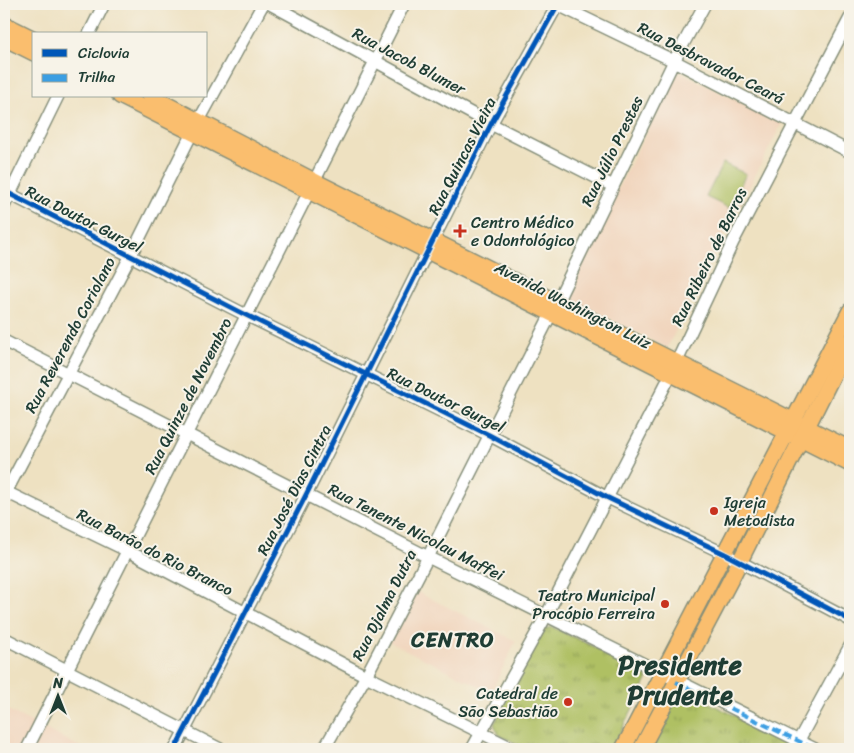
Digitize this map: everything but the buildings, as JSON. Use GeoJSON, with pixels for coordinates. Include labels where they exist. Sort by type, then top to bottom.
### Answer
{"type":"FeatureCollection","features":[{"type":"Feature","properties":{"kind":"main road"},"geometry":{"type":"LineString","coordinates":[[4,24],[32,38]]}},
{"type":"Feature","properties":{"kind":"main road"},"geometry":{"type":"LineString","coordinates":[[4,38],[32,52]]}},
{"type":"Feature","properties":{"kind":"main road","name":"Avenida Washington Luiz"},"geometry":{"type":"LineString","coordinates":[[125,98],[196,127],[312,188],[797,430],[850,450]]}},
{"type":"Feature","properties":{"kind":"main road","name":"Avenida Washington Luiz"},"geometry":{"type":"LineString","coordinates":[[153,98],[196,127]]}},
{"type":"Feature","properties":{"kind":"main road"},"geometry":{"type":"LineString","coordinates":[[641,749],[670,678],[797,430],[850,311]]}},
{"type":"Feature","properties":{"kind":"main road"},"geometry":{"type":"LineString","coordinates":[[797,430],[850,341]]}},
{"type":"Feature","properties":{"kind":"main road","name":"Avenida Washington Luiz"},"geometry":{"type":"LineString","coordinates":[[797,430],[850,464]]}},
{"type":"Feature","properties":{"kind":"main road"},"geometry":{"type":"LineString","coordinates":[[623,749],[670,678]]}},
{"type":"Feature","properties":{"kind":"street"},"geometry":{"type":"LineString","coordinates":[[90,32],[104,4]]}},
{"type":"Feature","properties":{"kind":"street","name":"Rua Reverendo Coriolano"},"geometry":{"type":"LineString","coordinates":[[4,493],[130,257],[196,127],[263,4]]}},
{"type":"Feature","properties":{"kind":"street","name":"Rua Jacob Blumer"},"geometry":{"type":"LineString","coordinates":[[270,4],[491,124],[613,186]]}},
{"type":"Feature","properties":{"kind":"street","name":"Rua Quinze de Novembro"},"geometry":{"type":"LineString","coordinates":[[27,749],[186,434],[248,316],[404,4]]}},
{"type":"Feature","properties":{"kind":"street","name":"Rua Desbravador Ceará"},"geometry":{"type":"LineString","coordinates":[[557,4],[674,61],[850,152]]}},
{"type":"Feature","properties":{"kind":"street","name":"Rua Quincas Vieira"},"geometry":{"type":"LineString","coordinates":[[430,246],[491,124],[557,4]]}},
{"type":"Feature","properties":{"kind":"street","name":"Rua Júlio Prestes"},"geometry":{"type":"LineString","coordinates":[[554,308],[674,61],[705,4]]}},
{"type":"Feature","properties":{"kind":"street","name":"Rua Ribeiro de Barros"},"geometry":{"type":"LineString","coordinates":[[472,749],[546,616],[673,368],[733,242],[850,18]]}},
{"type":"Feature","properties":{"kind":"street"},"geometry":{"type":"LineString","coordinates":[[4,206],[7,193],[57,98]]}},
{"type":"Feature","properties":{"kind":"street","name":"Rua Doutor Gurgel"},"geometry":{"type":"LineString","coordinates":[[7,193],[130,257],[489,435],[606,497],[732,558],[850,620]]}},
{"type":"Feature","properties":{"kind":"street","name":"Rua José Dias Cintra"},"geometry":{"type":"LineString","coordinates":[[175,749],[306,495],[430,246]]}},
{"type":"Feature","properties":{"kind":"street","name":"Rua Djalma Dutra"},"geometry":{"type":"LineString","coordinates":[[324,749],[366,676],[554,308]]}},
{"type":"Feature","properties":{"kind":"street","name":"Rua Tenente Nicolau Maffei"},"geometry":{"type":"LineString","coordinates":[[4,341],[670,678],[796,745],[815,749]]}},
{"type":"Feature","properties":{"kind":"street","name":"Rua Barão do Rio Branco"},"geometry":{"type":"LineString","coordinates":[[4,493],[128,551],[366,676],[514,749]]}},
{"type":"Feature","properties":{"kind":"street"},"geometry":{"type":"LineString","coordinates":[[4,638],[220,749]]}},
{"type":"Feature","properties":{"kind":"street"},"geometry":{"type":"LineString","coordinates":[[796,745],[850,646]]}},
{"type":"Feature","properties":{"kind":"shaded area"},"geometry":{"type":"Polygon","coordinates":[[[678,71],[782,123],[667,348],[563,295],[678,71]]]}},
{"type":"Feature","properties":{"kind":"shaded area"},"geometry":{"type":"Polygon","coordinates":[[[413,590],[516,641],[491,692],[388,641],[413,590]]]}},
{"type":"Feature","properties":{"kind":"shaded area"},"geometry":{"type":"Polygon","coordinates":[[[4,708],[84,749],[4,749],[4,708]]]}},
{"type":"Feature","properties":{"kind":"green space"},"geometry":{"type":"Polygon","coordinates":[[[723,163],[746,174],[729,208],[706,197],[723,163]]]}},
{"type":"Feature","properties":{"kind":"green space"},"geometry":{"type":"Polygon","coordinates":[[[552,627],[643,670],[647,680],[612,749],[528,749],[499,735],[494,724],[541,630],[552,627]]]}},
{"type":"Feature","properties":{"kind":"green space"},"geometry":{"type":"Polygon","coordinates":[[[678,688],[786,740],[781,749],[648,749],[678,688]]]}},
{"type":"Feature","properties":{"kind":"marked path"},"geometry":{"type":"LineString","coordinates":[[676,682],[815,749]]}},
{"type":"Feature","properties":{"kind":"cycle path"},"geometry":{"type":"LineString","coordinates":[[175,749],[306,495],[491,124],[558,4]]}},
{"type":"Feature","properties":{"kind":"cycle path"},"geometry":{"type":"LineString","coordinates":[[4,191],[242,313],[489,435],[606,497],[725,554],[850,620]]}},
{"type":"Feature","properties":{"kind":"place","name":"Centro Médico e Odontológico"},"geometry":{"type":"Point","coordinates":[460,231]}},
{"type":"Feature","properties":{"kind":"place","name":"Igreja Metodista"},"geometry":{"type":"Point","coordinates":[714,511]}},
{"type":"Feature","properties":{"kind":"place","name":"Teatro Municipal Procópio Ferreira"},"geometry":{"type":"Point","coordinates":[665,604]}},
{"type":"Feature","properties":{"kind":"place","name":"Catedral de São Sebastião"},"geometry":{"type":"Point","coordinates":[568,702]}},
{"type":"Feature","properties":{"kind":"district","name":"CENTRO"},"geometry":{"type":"Point","coordinates":[453,640]}},
{"type":"Feature","properties":{"kind":"district","name":"Presidente Prudente"},"geometry":{"type":"Point","coordinates":[680,680]}}]}
